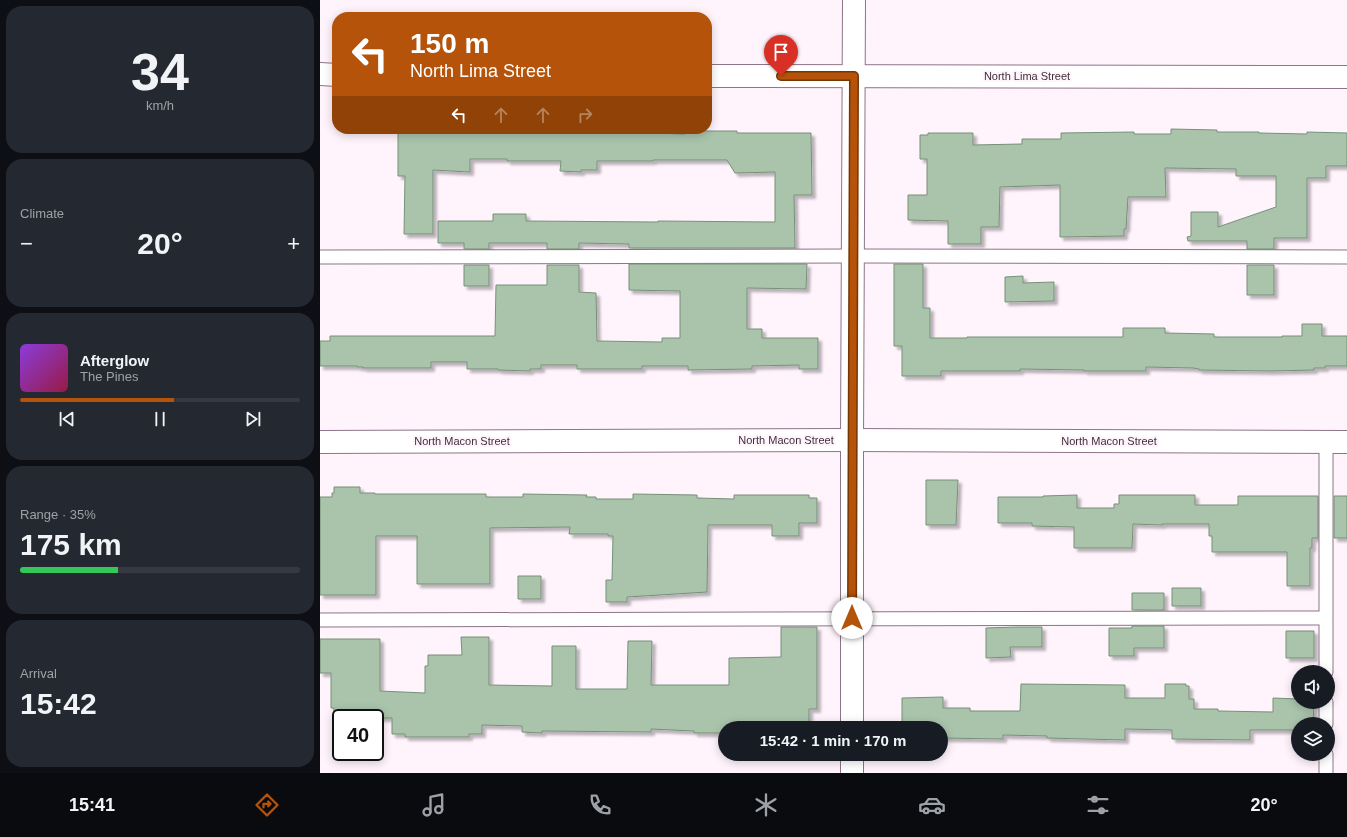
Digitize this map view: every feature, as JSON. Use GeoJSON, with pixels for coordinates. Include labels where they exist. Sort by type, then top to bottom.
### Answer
{"type":"FeatureCollection","features":[{"type":"Feature","properties":{"kind":"street"},"geometry":{"type":"LineString","coordinates":[[852,721],[854,0]]}},
{"type":"Feature","properties":{"kind":"street"},"geometry":{"type":"LineString","coordinates":[[320,74],[332,74]]}},
{"type":"Feature","properties":{"kind":"street","name":"North Lima Street"},"geometry":{"type":"LineString","coordinates":[[712,76],[1347,77]]}},
{"type":"Feature","properties":{"kind":"street","name":"North Macon Street"},"geometry":{"type":"LineString","coordinates":[[320,442],[852,440],[1347,442]]}},
{"type":"Feature","properties":{"kind":"street"},"geometry":{"type":"LineString","coordinates":[[852,761],[852,773]]}},
{"type":"Feature","properties":{"kind":"lane"},"geometry":{"type":"LineString","coordinates":[[320,257],[1347,257]]}},
{"type":"Feature","properties":{"kind":"lane"},"geometry":{"type":"LineString","coordinates":[[1326,442],[1326,665]]}},
{"type":"Feature","properties":{"kind":"lane"},"geometry":{"type":"LineString","coordinates":[[320,620],[1326,618]]}},
{"type":"Feature","properties":{"kind":"lane"},"geometry":{"type":"LineString","coordinates":[[1326,761],[1326,773]]}},
{"type":"Feature","properties":{"kind":"building"},"geometry":{"type":"Polygon","coordinates":[[[1171,129],[1259,133],[1347,133],[1347,166],[1326,166],[1326,178],[1307,178],[1307,238],[1274,238],[1274,249],[1247,249],[1247,241],[1188,241],[1187,237],[1191,236],[1191,212],[1218,212],[1218,227],[1276,207],[1276,176],[1236,176],[1236,169],[1165,168],[1166,197],[1128,197],[1126,229],[1124,229],[1124,236],[1060,237],[1060,185],[1000,187],[999,227],[981,227],[981,244],[948,244],[948,221],[908,220],[908,195],[927,195],[927,159],[920,159],[920,135],[928,135],[928,133],[973,133],[973,145],[1022,144],[1022,139],[1061,139],[1061,133],[1134,132],[1134,134],[1171,134],[1171,129]]]}},
{"type":"Feature","properties":{"kind":"building"},"geometry":{"type":"Polygon","coordinates":[[[712,131],[737,131],[737,133],[811,133],[812,195],[794,195],[795,248],[629,248],[629,244],[579,243],[579,249],[547,249],[547,243],[489,243],[489,249],[464,249],[464,243],[438,243],[438,221],[493,221],[493,214],[526,214],[526,221],[775,222],[775,172],[735,173],[727,160],[597,161],[597,170],[581,170],[581,172],[560,171],[561,161],[470,159],[470,172],[433,170],[433,234],[404,234],[405,176],[398,176],[398,134],[712,134],[712,131]]]}},
{"type":"Feature","properties":{"kind":"building"},"geometry":{"type":"Polygon","coordinates":[[[629,264],[807,264],[806,289],[747,288],[747,329],[762,329],[762,338],[818,338],[818,369],[799,369],[799,365],[752,366],[752,369],[688,370],[688,366],[642,366],[642,369],[577,369],[577,365],[541,365],[541,369],[530,369],[530,371],[467,369],[467,362],[431,362],[431,368],[363,368],[357,366],[320,366],[320,341],[330,341],[330,336],[495,336],[496,285],[547,285],[547,265],[579,265],[579,292],[596,293],[597,341],[662,342],[662,338],[680,338],[680,291],[629,290],[629,264]]]}},
{"type":"Feature","properties":{"kind":"building"},"geometry":{"type":"Polygon","coordinates":[[[894,264],[923,264],[923,308],[930,308],[930,338],[1123,337],[1123,328],[1165,328],[1165,333],[1214,334],[1214,337],[1282,337],[1302,336],[1302,324],[1322,324],[1322,336],[1347,336],[1347,366],[1325,366],[1325,368],[1314,368],[1314,370],[1271,371],[1199,370],[1193,368],[1146,367],[1146,371],[1020,369],[1020,371],[941,371],[941,376],[902,376],[902,346],[894,346],[894,264]]]}},
{"type":"Feature","properties":{"kind":"building"},"geometry":{"type":"Polygon","coordinates":[[[464,265],[489,265],[489,286],[464,286],[464,265]]]}},
{"type":"Feature","properties":{"kind":"building"},"geometry":{"type":"Polygon","coordinates":[[[1247,265],[1274,265],[1274,295],[1247,295],[1247,265]]]}},
{"type":"Feature","properties":{"kind":"building"},"geometry":{"type":"Polygon","coordinates":[[[1023,276],[1023,283],[1054,282],[1054,301],[1005,302],[1005,277],[1023,276]]]}},
{"type":"Feature","properties":{"kind":"building"},"geometry":{"type":"Polygon","coordinates":[[[926,480],[958,480],[956,525],[926,525],[926,480]]]}},
{"type":"Feature","properties":{"kind":"building"},"geometry":{"type":"Polygon","coordinates":[[[334,487],[360,487],[360,493],[375,494],[486,494],[486,497],[523,497],[523,494],[587,495],[586,497],[596,497],[596,499],[633,499],[633,494],[697,495],[697,498],[734,499],[734,495],[809,495],[809,498],[817,498],[817,523],[799,523],[799,536],[772,536],[772,525],[708,525],[707,592],[627,597],[627,602],[606,602],[606,580],[612,580],[613,536],[608,536],[608,534],[569,534],[570,527],[490,528],[490,584],[417,584],[417,536],[376,536],[376,595],[320,595],[320,497],[332,497],[334,487]]]}},
{"type":"Feature","properties":{"kind":"building"},"geometry":{"type":"Polygon","coordinates":[[[1077,495],[1077,508],[1114,508],[1114,504],[1119,504],[1119,495],[1195,495],[1195,505],[1238,505],[1238,496],[1318,496],[1318,538],[1312,538],[1312,548],[1310,548],[1310,586],[1287,586],[1287,552],[1212,552],[1212,536],[1209,536],[1209,524],[1133,524],[1132,548],[1074,548],[1074,527],[1032,526],[1032,523],[998,523],[998,497],[1077,495]]]}},
{"type":"Feature","properties":{"kind":"building"},"geometry":{"type":"Polygon","coordinates":[[[1334,496],[1347,496],[1347,538],[1334,538],[1334,496]]]}},
{"type":"Feature","properties":{"kind":"building"},"geometry":{"type":"Polygon","coordinates":[[[518,576],[541,576],[541,599],[518,599],[518,576]]]}},
{"type":"Feature","properties":{"kind":"building"},"geometry":{"type":"Polygon","coordinates":[[[1172,588],[1201,588],[1201,606],[1172,606],[1172,588]]]}},
{"type":"Feature","properties":{"kind":"building"},"geometry":{"type":"Polygon","coordinates":[[[1132,593],[1164,593],[1164,610],[1132,610],[1132,593]]]}},
{"type":"Feature","properties":{"kind":"building"},"geometry":{"type":"Polygon","coordinates":[[[1132,626],[1164,626],[1164,648],[1134,648],[1134,656],[1109,656],[1109,628],[1132,628],[1132,626]]]}},
{"type":"Feature","properties":{"kind":"building"},"geometry":{"type":"Polygon","coordinates":[[[781,627],[817,627],[817,709],[809,709],[809,721],[718,721],[718,733],[694,733],[694,731],[651,729],[651,732],[542,731],[542,733],[522,732],[522,726],[482,725],[482,734],[469,734],[469,737],[405,737],[405,734],[392,734],[392,718],[384,718],[384,709],[331,708],[331,673],[320,673],[320,639],[380,639],[380,691],[425,693],[425,666],[428,666],[428,655],[462,655],[461,637],[489,637],[489,685],[552,686],[552,646],[576,646],[576,689],[627,689],[628,641],[652,641],[651,685],[729,685],[729,658],[781,657],[781,627]]]}},
{"type":"Feature","properties":{"kind":"building"},"geometry":{"type":"Polygon","coordinates":[[[1042,627],[1042,647],[1010,647],[1011,657],[986,658],[986,628],[1042,627]]]}},
{"type":"Feature","properties":{"kind":"building"},"geometry":{"type":"Polygon","coordinates":[[[1286,631],[1314,631],[1314,658],[1286,658],[1286,631]]]}},
{"type":"Feature","properties":{"kind":"building"},"geometry":{"type":"Polygon","coordinates":[[[1021,684],[1125,685],[1125,698],[1165,698],[1165,684],[1186,684],[1186,686],[1189,686],[1189,699],[1194,699],[1194,709],[1273,712],[1273,698],[1291,699],[1291,709],[1314,709],[1313,717],[1291,717],[1291,730],[1250,730],[1250,740],[1172,739],[1172,730],[1125,729],[1125,740],[1003,735],[1003,739],[948,738],[948,721],[902,721],[902,698],[943,697],[943,708],[970,708],[970,711],[1020,711],[1021,684]]]}},
{"type":"Feature","properties":{"kind":"route"},"geometry":{"type":"LineString","coordinates":[[781,76],[854,76],[852,618]]}}]}
